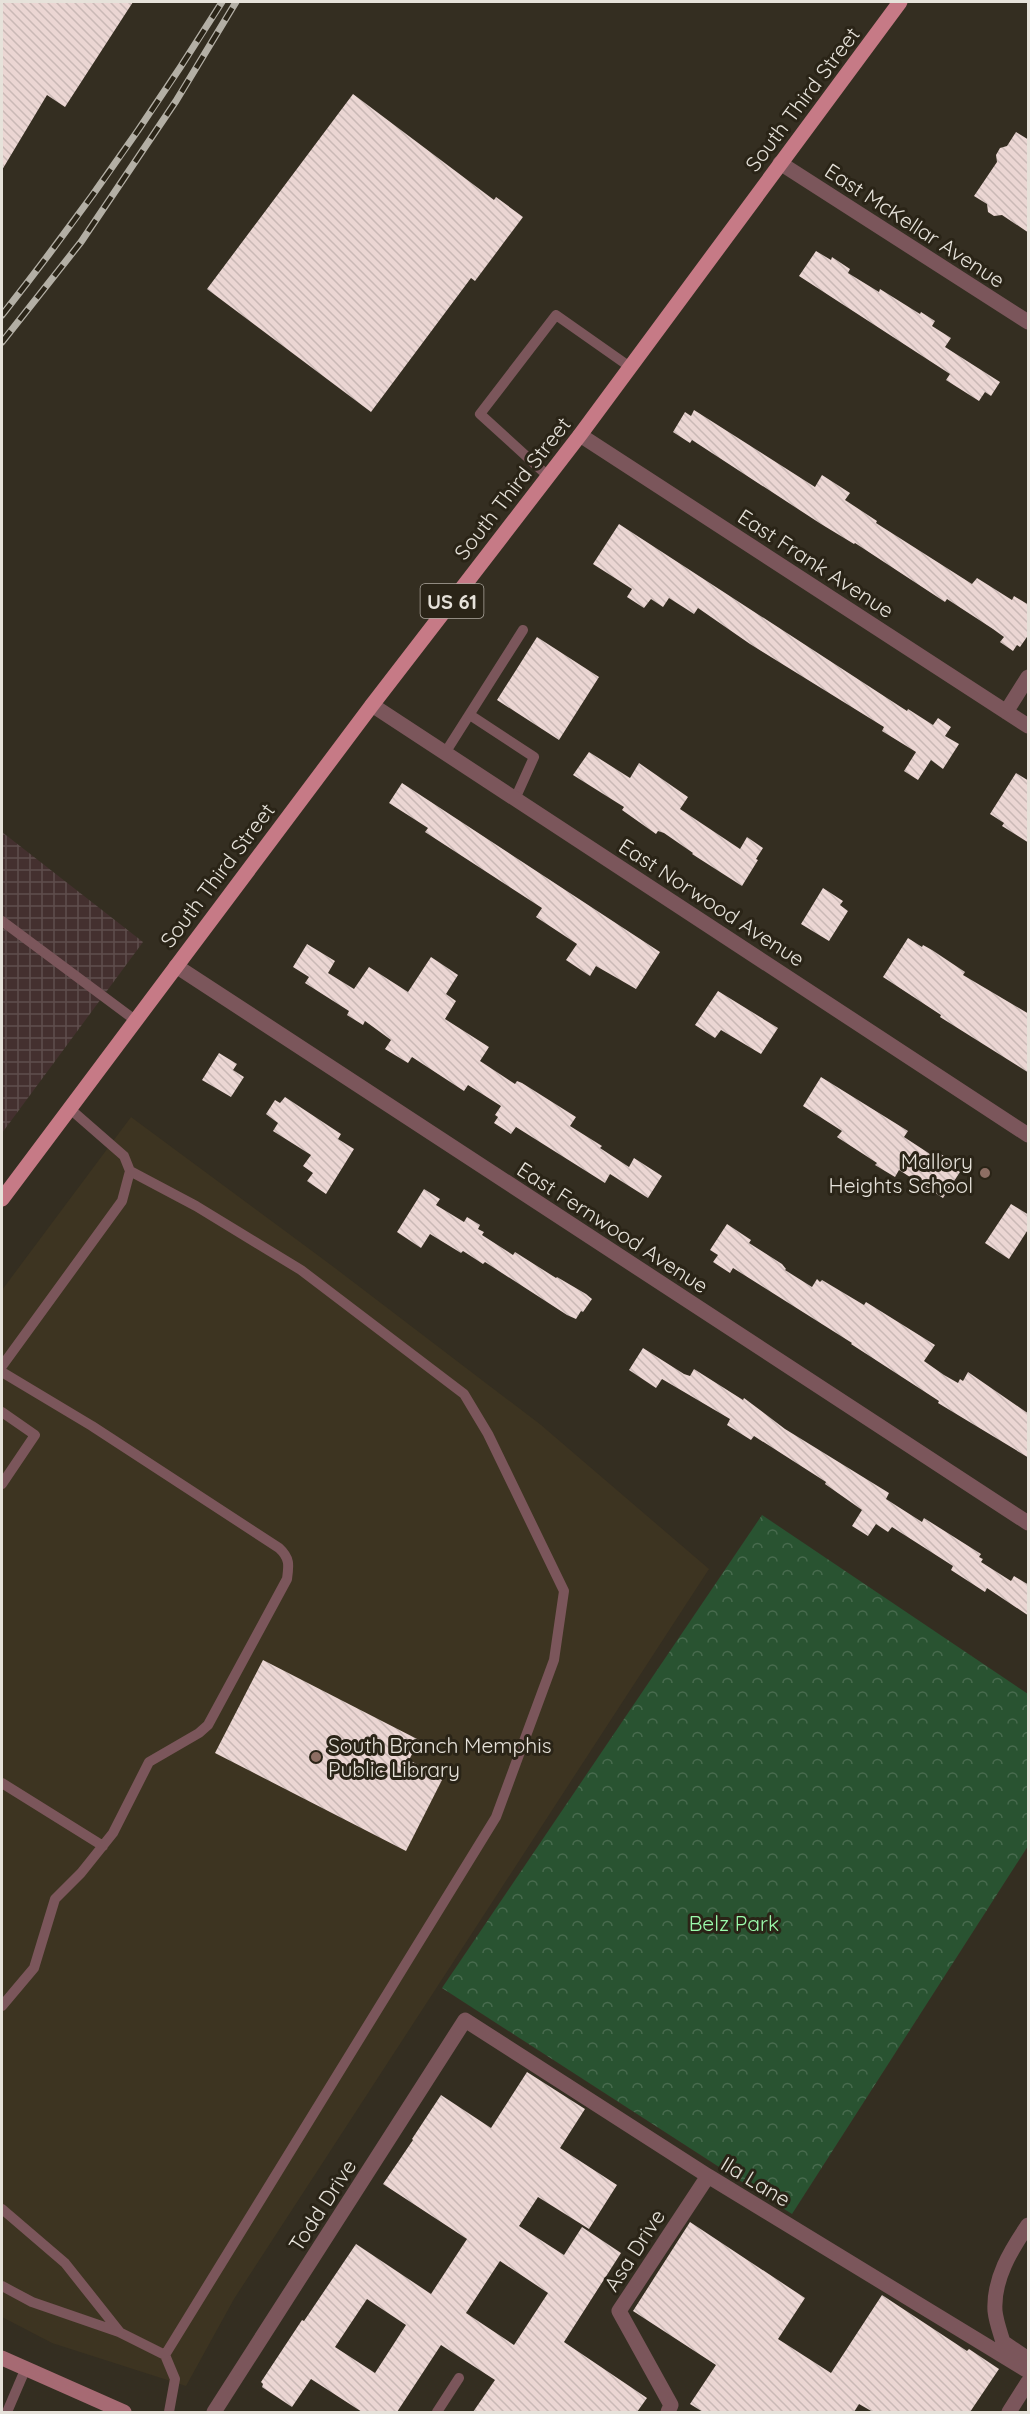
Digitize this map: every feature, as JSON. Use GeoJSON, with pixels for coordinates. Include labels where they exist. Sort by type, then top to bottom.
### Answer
{"type":"FeatureCollection","features":[{"type":"Feature","properties":{"kind":"main road","name":"South Third Street"},"geometry":{"type":"LineString","coordinates":[[2,1199],[372,705],[580,435],[900,2]]}},
{"type":"Feature","properties":{"kind":"street","name":"East McKellar Avenue"},"geometry":{"type":"LineString","coordinates":[[780,163],[1029,322]]}},
{"type":"Feature","properties":{"kind":"street","name":"East Frank Avenue"},"geometry":{"type":"LineString","coordinates":[[580,435],[1029,726]]}},
{"type":"Feature","properties":{"kind":"street"},"geometry":{"type":"LineString","coordinates":[[1006,712],[1029,677]]}},
{"type":"Feature","properties":{"kind":"street","name":"East Norwood Avenue"},"geometry":{"type":"LineString","coordinates":[[372,705],[1029,1135]]}},
{"type":"Feature","properties":{"kind":"street","name":"East Fernwood Avenue"},"geometry":{"type":"LineString","coordinates":[[176,966],[1029,1523]]}},
{"type":"Feature","properties":{"kind":"street","name":"Ila Lane"},"geometry":{"type":"LineString","coordinates":[[465,2020],[708,2176],[1029,2372]]}},
{"type":"Feature","properties":{"kind":"street","name":"Todd Drive"},"geometry":{"type":"LineString","coordinates":[[214,2412],[465,2020]]}},
{"type":"Feature","properties":{"kind":"street","name":"Asa Drive"},"geometry":{"type":"LineString","coordinates":[[668,2412],[671,2405],[619,2311],[708,2176]]}},
{"type":"Feature","properties":{"kind":"street"},"geometry":{"type":"LineString","coordinates":[[1029,2225],[1013,2247],[995,2294],[995,2313],[1003,2342],[1029,2358]]}},
{"type":"Feature","properties":{"kind":"street"},"geometry":{"type":"LineString","coordinates":[[2,2358],[124,2412]]}},
{"type":"Feature","properties":{"kind":"street"},"geometry":{"type":"LineString","coordinates":[[1009,2412],[1029,2382]]}},
{"type":"Feature","properties":{"kind":"lane"},"geometry":{"type":"LineString","coordinates":[[548,476],[480,414],[556,315],[630,367]]}},
{"type":"Feature","properties":{"kind":"lane"},"geometry":{"type":"LineString","coordinates":[[446,753],[523,630]]}},
{"type":"Feature","properties":{"kind":"lane"},"geometry":{"type":"LineString","coordinates":[[470,715],[534,757],[515,799]]}},
{"type":"Feature","properties":{"kind":"lane"},"geometry":{"type":"LineString","coordinates":[[2,921],[135,1020]]}},
{"type":"Feature","properties":{"kind":"lane"},"geometry":{"type":"LineString","coordinates":[[2,1366],[122,1201],[130,1172],[124,1156],[69,1108]]}},
{"type":"Feature","properties":{"kind":"lane"},"geometry":{"type":"LineString","coordinates":[[130,1172],[196,1206],[301,1270],[464,1394],[488,1434],[564,1591],[554,1660],[496,1817],[165,2355]]}},
{"type":"Feature","properties":{"kind":"lane"},"geometry":{"type":"LineString","coordinates":[[2,1372],[92,1425],[288,1556],[287,1579],[208,1725],[199,1733],[149,1762],[123,1816],[103,1846],[81,1873],[55,1899],[33,1968],[2,2006]]}},
{"type":"Feature","properties":{"kind":"lane"},"geometry":{"type":"LineString","coordinates":[[2,1412],[35,1435],[2,1484]]}},
{"type":"Feature","properties":{"kind":"lane"},"geometry":{"type":"LineString","coordinates":[[2,1783],[103,1846]]}},
{"type":"Feature","properties":{"kind":"lane"},"geometry":{"type":"LineString","coordinates":[[2,2209],[65,2263],[119,2332]]}},
{"type":"Feature","properties":{"kind":"lane"},"geometry":{"type":"LineString","coordinates":[[2,2286],[32,2302],[119,2332],[165,2355],[175,2379],[169,2412]]}},
{"type":"Feature","properties":{"kind":"lane"},"geometry":{"type":"LineString","coordinates":[[8,2412],[25,2370]]}},
{"type":"Feature","properties":{"kind":"lane"},"geometry":{"type":"LineString","coordinates":[[437,2412],[459,2378]]}},
{"type":"Feature","properties":{"kind":"shaded area"},"geometry":{"type":"Polygon","coordinates":[[[2,832],[143,942],[2,1133],[2,832]]]}},
{"type":"Feature","properties":{"kind":"shaded area"},"geometry":{"type":"Polygon","coordinates":[[[131,1117],[541,1425],[709,1569],[234,2299],[186,2386],[52,2343],[2,2317],[2,1290],[131,1117]]]}},
{"type":"Feature","properties":{"kind":"green space","name":"Belz Park"},"geometry":{"type":"Polygon","coordinates":[[[762,1515],[1028,1694],[1028,1846],[792,2214],[442,1988],[762,1515]]]}},
{"type":"Feature","properties":{"kind":"building"},"geometry":{"type":"Polygon","coordinates":[[[2,2],[133,2],[65,107],[47,95],[2,170],[2,2]]]}},
{"type":"Feature","properties":{"kind":"building"},"geometry":{"type":"Polygon","coordinates":[[[353,94],[494,200],[496,197],[523,217],[475,281],[471,278],[371,412],[207,289],[353,94]]]}},
{"type":"Feature","properties":{"kind":"building"},"geometry":{"type":"Polygon","coordinates":[[[1016,132],[1029,140],[1029,233],[1002,215],[994,216],[988,212],[987,204],[974,196],[997,162],[996,155],[1000,148],[1007,146],[1016,132]]]}},
{"type":"Feature","properties":{"kind":"building"},"geometry":{"type":"Polygon","coordinates":[[[816,251],[831,260],[832,257],[850,269],[848,273],[879,292],[880,289],[935,321],[932,326],[951,338],[945,347],[1000,382],[991,396],[985,392],[979,401],[946,380],[950,374],[799,276],[816,251]]]}},
{"type":"Feature","properties":{"kind":"building"},"geometry":{"type":"Polygon","coordinates":[[[694,410],[815,487],[822,475],[850,493],[845,500],[877,521],[876,523],[972,584],[977,578],[1012,600],[1014,596],[1029,605],[1029,634],[1020,647],[1017,645],[1013,651],[1000,642],[1004,637],[947,599],[945,602],[692,440],[690,443],[673,432],[685,412],[691,416],[694,410]]]}},
{"type":"Feature","properties":{"kind":"building"},"geometry":{"type":"Polygon","coordinates":[[[619,524],[907,711],[908,709],[933,725],[938,718],[951,727],[945,736],[959,744],[943,769],[931,760],[918,780],[904,771],[916,752],[882,731],[884,727],[750,644],[698,608],[694,614],[669,598],[663,607],[651,599],[644,608],[627,597],[632,589],[593,564],[619,524]]]}},
{"type":"Feature","properties":{"kind":"building"},"geometry":{"type":"Polygon","coordinates":[[[537,637],[599,677],[559,740],[497,700],[537,637]]]}},
{"type":"Feature","properties":{"kind":"building"},"geometry":{"type":"Polygon","coordinates":[[[589,752],[630,778],[639,763],[688,797],[680,809],[740,849],[747,837],[763,848],[742,886],[664,833],[658,831],[656,834],[622,810],[624,807],[573,775],[589,752]]]}},
{"type":"Feature","properties":{"kind":"building"},"geometry":{"type":"Polygon","coordinates":[[[1016,773],[1029,781],[1029,843],[1002,826],[1004,823],[990,814],[1016,773]]]}},
{"type":"Feature","properties":{"kind":"building"},"geometry":{"type":"Polygon","coordinates":[[[402,783],[660,952],[636,989],[596,966],[590,976],[566,960],[577,944],[536,917],[542,908],[425,832],[428,828],[389,803],[402,783]]]}},
{"type":"Feature","properties":{"kind":"building"},"geometry":{"type":"Polygon","coordinates":[[[823,888],[843,901],[840,905],[848,911],[829,941],[801,924],[823,888]]]}},
{"type":"Feature","properties":{"kind":"building"},"geometry":{"type":"Polygon","coordinates":[[[908,938],[932,950],[965,972],[963,975],[1029,1014],[1029,1073],[940,1017],[941,1015],[883,977],[908,938]]]}},
{"type":"Feature","properties":{"kind":"building"},"geometry":{"type":"Polygon","coordinates":[[[307,944],[335,961],[328,973],[354,989],[369,967],[408,992],[431,957],[458,975],[446,994],[456,1001],[445,1019],[489,1047],[480,1061],[515,1084],[517,1081],[522,1083],[576,1117],[570,1126],[602,1146],[600,1148],[629,1167],[634,1158],[662,1176],[648,1198],[610,1174],[605,1183],[516,1127],[511,1134],[494,1123],[498,1117],[495,1115],[501,1106],[468,1085],[464,1091],[412,1057],[408,1063],[385,1049],[391,1040],[365,1021],[363,1025],[347,1015],[349,1011],[305,983],[309,977],[293,967],[307,944]]]}},
{"type":"Feature","properties":{"kind":"building"},"geometry":{"type":"Polygon","coordinates":[[[718,991],[778,1028],[761,1054],[721,1030],[715,1038],[695,1025],[718,991]]]}},
{"type":"Feature","properties":{"kind":"building"},"geometry":{"type":"Polygon","coordinates":[[[219,1053],[237,1064],[233,1070],[244,1077],[231,1097],[202,1080],[219,1053]]]}},
{"type":"Feature","properties":{"kind":"building"},"geometry":{"type":"Polygon","coordinates":[[[821,1077],[908,1131],[904,1137],[930,1154],[935,1156],[938,1152],[954,1163],[952,1167],[960,1172],[943,1198],[899,1170],[895,1177],[875,1165],[877,1163],[837,1137],[842,1131],[803,1106],[821,1077]]]}},
{"type":"Feature","properties":{"kind":"building"},"geometry":{"type":"Polygon","coordinates":[[[285,1097],[341,1134],[338,1139],[354,1149],[326,1194],[307,1181],[313,1173],[303,1166],[311,1155],[273,1131],[278,1123],[266,1114],[275,1100],[280,1103],[285,1097]]]}},
{"type":"Feature","properties":{"kind":"building"},"geometry":{"type":"Polygon","coordinates":[[[424,1189],[440,1199],[436,1205],[464,1222],[467,1217],[480,1225],[478,1229],[484,1232],[482,1235],[513,1255],[515,1252],[586,1294],[592,1299],[583,1312],[581,1311],[576,1319],[567,1315],[485,1262],[483,1264],[463,1251],[461,1253],[430,1234],[421,1248],[397,1232],[424,1189]]]}},
{"type":"Feature","properties":{"kind":"building"},"geometry":{"type":"Polygon","coordinates":[[[1011,1204],[1029,1215],[1029,1228],[1009,1259],[985,1243],[1011,1204]]]}},
{"type":"Feature","properties":{"kind":"building"},"geometry":{"type":"Polygon","coordinates":[[[727,1224],[751,1240],[749,1243],[782,1264],[785,1270],[812,1287],[817,1279],[820,1282],[822,1280],[864,1305],[866,1302],[935,1345],[924,1361],[944,1375],[958,1383],[960,1379],[963,1381],[968,1372],[1029,1414],[1029,1458],[938,1403],[939,1401],[852,1343],[733,1268],[730,1273],[713,1262],[718,1255],[710,1250],[727,1224]]]}},
{"type":"Feature","properties":{"kind":"building"},"geometry":{"type":"Polygon","coordinates":[[[643,1348],[684,1374],[690,1376],[694,1369],[743,1400],[744,1398],[785,1429],[889,1493],[886,1499],[922,1522],[924,1518],[981,1554],[979,1557],[983,1559],[981,1562],[1011,1581],[1014,1576],[1029,1585],[1029,1616],[987,1588],[985,1592],[951,1570],[953,1566],[892,1527],[888,1532],[876,1524],[868,1536],[852,1526],[862,1510],[825,1484],[826,1482],[754,1436],[751,1440],[727,1425],[730,1419],[662,1379],[656,1388],[629,1370],[643,1348]]]}},
{"type":"Feature","properties":{"kind":"building","name":"South Branch Memphis Public Library"},"geometry":{"type":"Polygon","coordinates":[[[263,1660],[419,1740],[409,1760],[443,1778],[406,1851],[215,1753],[263,1660]]]}},
{"type":"Feature","properties":{"kind":"building"},"geometry":{"type":"Polygon","coordinates":[[[527,2072],[585,2109],[560,2148],[617,2185],[589,2229],[538,2197],[519,2226],[564,2255],[582,2227],[621,2253],[564,2342],[647,2398],[637,2412],[473,2412],[495,2380],[441,2345],[397,2412],[362,2412],[311,2379],[292,2407],[262,2387],[261,2382],[356,2244],[431,2294],[467,2239],[383,2184],[441,2095],[491,2128],[527,2072]],[[500,2261],[466,2313],[514,2345],[548,2293],[500,2261]],[[367,2299],[335,2347],[375,2373],[406,2325],[367,2299]]]}},
{"type":"Feature","properties":{"kind":"building"},"geometry":{"type":"Polygon","coordinates":[[[690,2222],[805,2298],[778,2339],[831,2373],[882,2295],[967,2351],[969,2349],[999,2369],[970,2412],[873,2412],[859,2404],[854,2412],[703,2412],[690,2404],[716,2365],[633,2311],[690,2222]]]}},
{"type":"Feature","properties":{"kind":"railway"},"geometry":{"type":"LineString","coordinates":[[2,315],[116,162],[222,2]]}},
{"type":"Feature","properties":{"kind":"railway"},"geometry":{"type":"LineString","coordinates":[[2,342],[81,242],[176,101],[236,2]]}},
{"type":"Feature","properties":{"kind":"place","name":"Mallory Heights School"},"geometry":{"type":"Point","coordinates":[985,1173]}},
{"type":"Feature","properties":{"kind":"place","name":"South Branch Memphis Public Library"},"geometry":{"type":"Point","coordinates":[316,1757]}}]}
